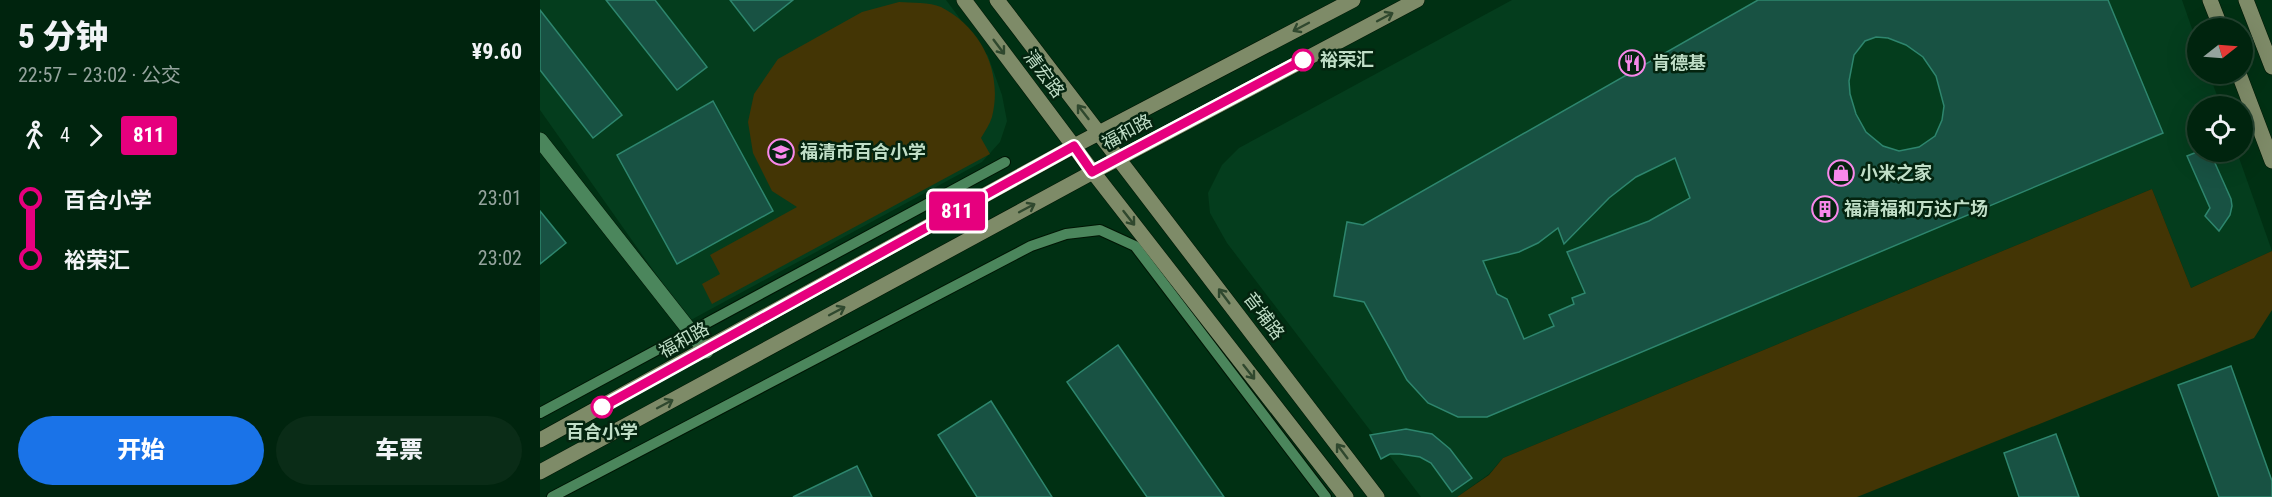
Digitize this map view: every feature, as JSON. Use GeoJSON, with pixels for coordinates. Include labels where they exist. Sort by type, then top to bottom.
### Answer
{"type":"FeatureCollection","features":[{"type":"Feature","properties":{"kind":"street","name":"清宏路"},"geometry":{"type":"LineString","coordinates":[[964,0],[1092,172]]}},
{"type":"Feature","properties":{"kind":"street","name":"清宏路"},"geometry":{"type":"LineString","coordinates":[[997,0],[1119,159]]}},
{"type":"Feature","properties":{"kind":"street","name":"福和路"},"geometry":{"type":"LineString","coordinates":[[540,440],[706,351],[1074,146],[1353,0]]}},
{"type":"Feature","properties":{"kind":"street","name":"福和路"},"geometry":{"type":"LineString","coordinates":[[540,472],[1092,172],[1417,0]]}},
{"type":"Feature","properties":{"kind":"street"},"geometry":{"type":"LineString","coordinates":[[2211,0],[2217,18]]}},
{"type":"Feature","properties":{"kind":"street"},"geometry":{"type":"LineString","coordinates":[[2246,0],[2272,67]]}},
{"type":"Feature","properties":{"kind":"street"},"geometry":{"type":"LineString","coordinates":[[2243,84],[2272,161]]}},
{"type":"Feature","properties":{"kind":"street"},"geometry":{"type":"LineString","coordinates":[[540,140],[706,351]]}},
{"type":"Feature","properties":{"kind":"street","name":"音埔路"},"geometry":{"type":"LineString","coordinates":[[1119,159],[1377,497]]}},
{"type":"Feature","properties":{"kind":"street"},"geometry":{"type":"LineString","coordinates":[[1092,172],[1346,497]]}},
{"type":"Feature","properties":{"kind":"lane"},"geometry":{"type":"LineString","coordinates":[[540,413],[1005,162]]}},
{"type":"Feature","properties":{"kind":"lane"},"geometry":{"type":"LineString","coordinates":[[552,497],[1031,246],[1066,234],[1100,230],[1135,246],[1326,497]]}},
{"type":"Feature","properties":{"kind":"shaded area","name":"福清市百合小学"},"geometry":{"type":"Polygon","coordinates":[[[540,0],[946,0],[988,56],[1002,95],[1007,121],[1000,142],[982,162],[689,321],[540,110],[540,0]]]}},
{"type":"Feature","properties":{"kind":"shaded area"},"geometry":{"type":"Polygon","coordinates":[[[1512,0],[2182,0],[2188,18],[2187,84],[2213,84],[2217,96],[2187,96],[2187,162],[2241,162],[2272,251],[2191,288],[2152,189],[1503,458],[1489,474],[1457,497],[1421,497],[1227,243],[1210,213],[1208,193],[1222,165],[1239,148],[1512,0]]]}},
{"type":"Feature","properties":{"kind":"shaded area"},"geometry":{"type":"Polygon","coordinates":[[[899,2],[937,5],[955,16],[978,39],[992,68],[994,84],[995,101],[992,117],[981,138],[990,154],[712,304],[702,284],[720,274],[710,255],[797,207],[772,191],[753,153],[748,122],[754,94],[778,59],[862,12],[899,2]]]}},
{"type":"Feature","properties":{"kind":"shaded area"},"geometry":{"type":"Polygon","coordinates":[[[2152,189],[2191,288],[2272,251],[2272,310],[2254,338],[1857,497],[1457,497],[1489,475],[1503,458],[2152,189]]]}},
{"type":"Feature","properties":{"kind":"building"},"geometry":{"type":"Polygon","coordinates":[[[606,0],[655,0],[707,67],[677,90],[606,0]]]}},
{"type":"Feature","properties":{"kind":"building"},"geometry":{"type":"Polygon","coordinates":[[[730,0],[793,0],[754,31],[730,0]]]}},
{"type":"Feature","properties":{"kind":"building","name":"福清福和万达广场"},"geometry":{"type":"Polygon","coordinates":[[[1758,0],[2108,0],[2163,133],[1487,417],[1458,417],[1428,403],[1407,380],[1364,302],[1334,296],[1347,222],[1363,225],[1758,0]],[[1876,37],[1865,41],[1854,55],[1849,81],[1856,114],[1866,132],[1883,146],[1899,151],[1919,147],[1935,136],[1942,120],[1944,106],[1936,76],[1923,57],[1906,45],[1888,38],[1876,37]],[[1675,158],[1636,177],[1609,198],[1564,244],[1558,228],[1538,243],[1519,252],[1483,261],[1497,294],[1507,299],[1524,339],[1554,326],[1549,315],[1574,304],[1572,298],[1585,293],[1567,252],[1649,221],[1690,198],[1675,158]]]}},
{"type":"Feature","properties":{"kind":"building"},"geometry":{"type":"Polygon","coordinates":[[[540,10],[622,115],[593,138],[540,70],[540,10]]]}},
{"type":"Feature","properties":{"kind":"building"},"geometry":{"type":"Polygon","coordinates":[[[713,101],[773,211],[677,264],[617,155],[713,101]]]}},
{"type":"Feature","properties":{"kind":"building"},"geometry":{"type":"Polygon","coordinates":[[[2190,162],[2214,162],[2231,199],[2230,215],[2219,231],[2205,216],[2210,208],[2190,162]]]}},
{"type":"Feature","properties":{"kind":"building"},"geometry":{"type":"Polygon","coordinates":[[[540,211],[566,243],[540,264],[540,211]]]}},
{"type":"Feature","properties":{"kind":"building"},"geometry":{"type":"Polygon","coordinates":[[[1118,345],[1224,497],[1147,497],[1067,382],[1118,345]]]}},
{"type":"Feature","properties":{"kind":"building"},"geometry":{"type":"Polygon","coordinates":[[[2231,366],[2272,481],[2272,497],[2219,497],[2178,385],[2231,366]]]}},
{"type":"Feature","properties":{"kind":"building"},"geometry":{"type":"Polygon","coordinates":[[[991,401],[1052,497],[977,497],[938,435],[991,401]]]}},
{"type":"Feature","properties":{"kind":"building"},"geometry":{"type":"Polygon","coordinates":[[[1406,429],[1432,434],[1450,449],[1472,478],[1452,492],[1431,463],[1420,457],[1390,454],[1381,459],[1370,435],[1406,429]]]}},
{"type":"Feature","properties":{"kind":"building"},"geometry":{"type":"Polygon","coordinates":[[[2056,434],[2079,497],[2019,497],[2004,453],[2056,434]]]}},
{"type":"Feature","properties":{"kind":"building"},"geometry":{"type":"Polygon","coordinates":[[[857,466],[872,497],[793,497],[857,466]]]}},
{"type":"Feature","properties":{"kind":"bus line","name":"811"},"geometry":{"type":"LineString","coordinates":[[602,407],[1074,146],[1092,172],[1303,60]]}},
{"type":"Feature","properties":{"kind":"place","name":"裕荣汇"},"geometry":{"type":"Point","coordinates":[1303,60]}},
{"type":"Feature","properties":{"kind":"place","name":"肯德基"},"geometry":{"type":"Point","coordinates":[1632,63]}},
{"type":"Feature","properties":{"kind":"place","name":"福清市百合小学"},"geometry":{"type":"Point","coordinates":[781,152]}},
{"type":"Feature","properties":{"kind":"place","name":"小米之家"},"geometry":{"type":"Point","coordinates":[1841,173]}},
{"type":"Feature","properties":{"kind":"place","name":"福清福和万达广场"},"geometry":{"type":"Point","coordinates":[1825,209]}},
{"type":"Feature","properties":{"kind":"place","name":"百合小学"},"geometry":{"type":"Point","coordinates":[602,407]}}]}
